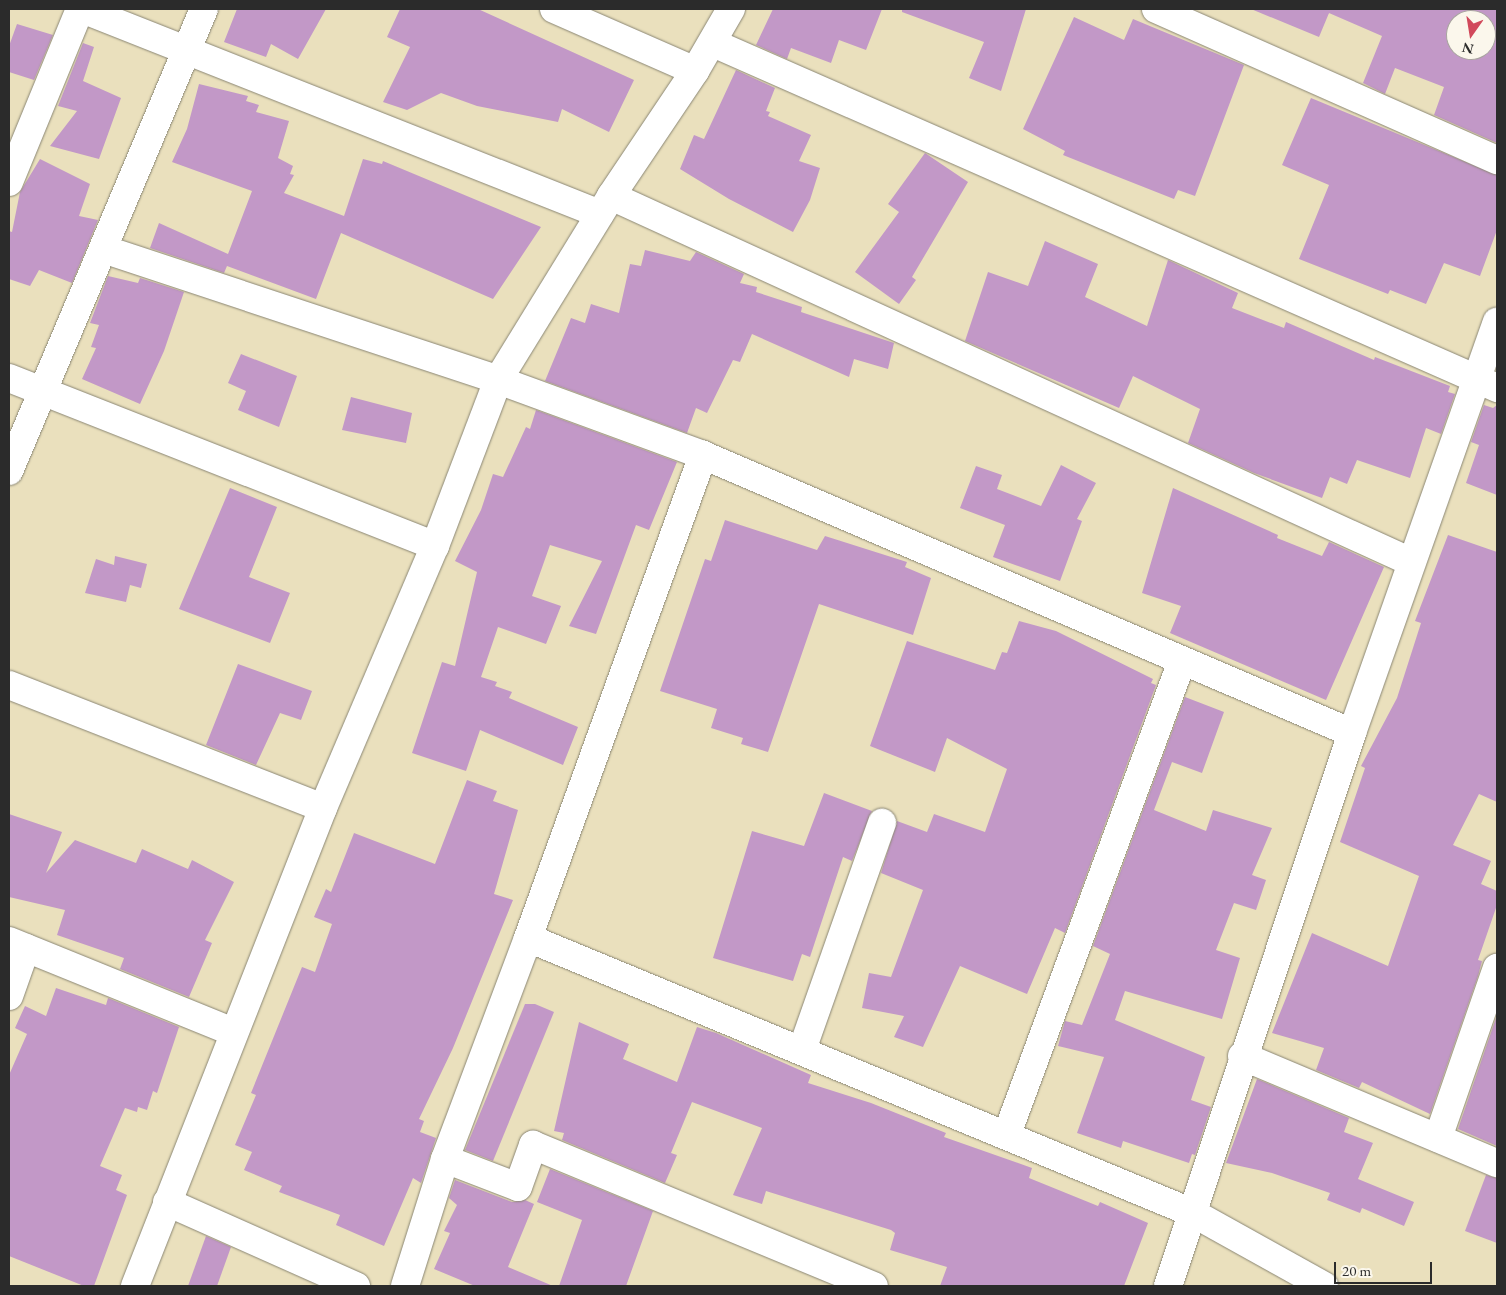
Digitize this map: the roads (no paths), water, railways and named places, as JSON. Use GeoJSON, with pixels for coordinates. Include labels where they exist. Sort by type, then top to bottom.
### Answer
{"type":"FeatureCollection","features":[{"type":"Feature","properties":{"kind":"street"},"geometry":{"type":"LineString","coordinates":[[9,182],[81,9],[186,50],[606,205],[1411,562]]}},
{"type":"Feature","properties":{"kind":"street"},"geometry":{"type":"LineString","coordinates":[[9,470],[204,9]]}},
{"type":"Feature","properties":{"kind":"street"},"geometry":{"type":"LineString","coordinates":[[554,9],[696,70]]}},
{"type":"Feature","properties":{"kind":"street"},"geometry":{"type":"LineString","coordinates":[[135,1286],[322,808],[435,546],[498,380],[606,205],[713,43],[731,9]]}},
{"type":"Feature","properties":{"kind":"street"},"geometry":{"type":"LineString","coordinates":[[1156,9],[1497,160]]}},
{"type":"Feature","properties":{"kind":"street"},"geometry":{"type":"LineString","coordinates":[[713,43],[1487,383]]}},
{"type":"Feature","properties":{"kind":"street"},"geometry":{"type":"LineString","coordinates":[[103,249],[498,380],[703,455],[1352,733]]}},
{"type":"Feature","properties":{"kind":"street"},"geometry":{"type":"LineString","coordinates":[[1168,1286],[1242,1056],[1411,562],[1487,383],[1497,322]]}},
{"type":"Feature","properties":{"kind":"street"},"geometry":{"type":"LineString","coordinates":[[9,378],[435,546]]}},
{"type":"Feature","properties":{"kind":"street"},"geometry":{"type":"LineString","coordinates":[[405,1286],[445,1159],[528,938],[703,455]]}},
{"type":"Feature","properties":{"kind":"street"},"geometry":{"type":"LineString","coordinates":[[1007,1134],[1182,661]]}},
{"type":"Feature","properties":{"kind":"street"},"geometry":{"type":"LineString","coordinates":[[9,685],[322,808]]}},
{"type":"Feature","properties":{"kind":"street"},"geometry":{"type":"LineString","coordinates":[[802,1050],[882,823]]}},
{"type":"Feature","properties":{"kind":"street"},"geometry":{"type":"LineString","coordinates":[[528,938],[1007,1134],[1193,1213],[1324,1286]]}},
{"type":"Feature","properties":{"kind":"street"},"geometry":{"type":"LineString","coordinates":[[9,996],[18,945],[233,1032]]}},
{"type":"Feature","properties":{"kind":"street"},"geometry":{"type":"LineString","coordinates":[[1438,1138],[1497,968]]}},
{"type":"Feature","properties":{"kind":"street"},"geometry":{"type":"LineString","coordinates":[[1242,1056],[1497,1163]]}},
{"type":"Feature","properties":{"kind":"street"},"geometry":{"type":"LineString","coordinates":[[445,1159],[518,1187],[533,1144],[874,1286]]}},
{"type":"Feature","properties":{"kind":"street"},"geometry":{"type":"LineString","coordinates":[[167,1202],[356,1286]]}}]}
